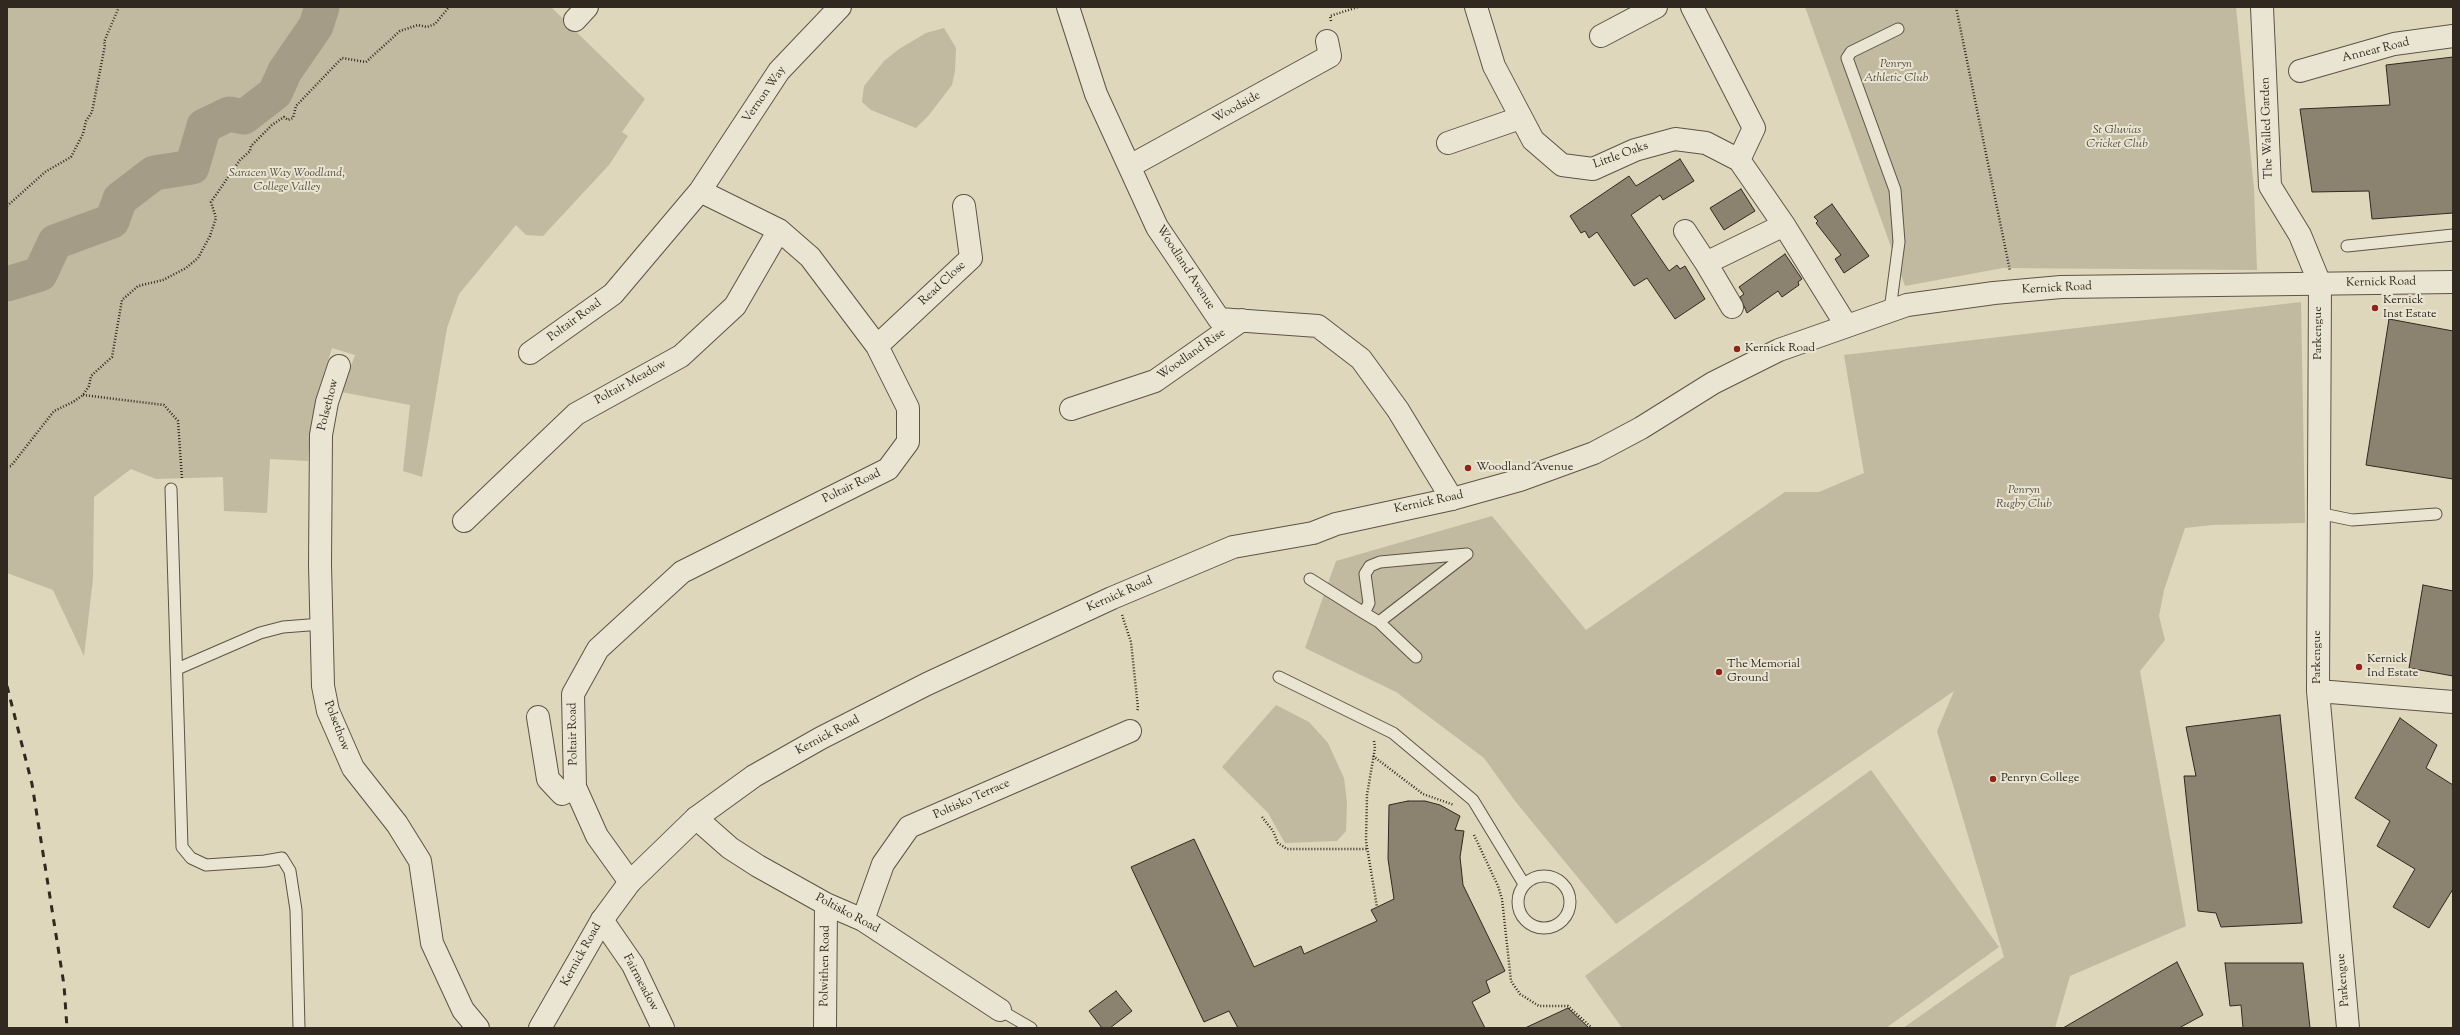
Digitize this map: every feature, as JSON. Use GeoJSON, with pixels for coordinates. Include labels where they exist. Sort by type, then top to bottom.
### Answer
{"type":"FeatureCollection","features":[{"type":"Feature","properties":{"kind":"street","name":"Vernon Way"},"geometry":{"type":"LineString","coordinates":[[700,191],[779,71],[840,7]]}},
{"type":"Feature","properties":{"kind":"street","name":"Little Oaks"},"geometry":{"type":"LineString","coordinates":[[1476,7],[1494,66],[1520,118],[1533,140],[1562,165],[1592,168],[1635,150],[1674,139],[1706,143],[1739,160],[1784,225],[1846,325]]}},
{"type":"Feature","properties":{"kind":"street"},"geometry":{"type":"LineString","coordinates":[[1601,36],[1656,7]]}},
{"type":"Feature","properties":{"kind":"street"},"geometry":{"type":"LineString","coordinates":[[1692,7],[1754,128],[1739,160]]}},
{"type":"Feature","properties":{"kind":"street","name":"The Walled Garden"},"geometry":{"type":"LineString","coordinates":[[2262,7],[2270,186],[2300,234],[2320,284]]}},
{"type":"Feature","properties":{"kind":"street","name":"Woodland Avenue"},"geometry":{"type":"LineString","coordinates":[[1071,8],[1096,94],[1157,227],[1219,319],[1318,326],[1361,358],[1398,410],[1452,499]]}},
{"type":"Feature","properties":{"kind":"street","name":"Annear Road"},"geometry":{"type":"LineString","coordinates":[[2300,71],[2394,44],[2453,36]]}},
{"type":"Feature","properties":{"kind":"street","name":"Woodside"},"geometry":{"type":"LineString","coordinates":[[1130,166],[1330,56],[1327,41]]}},
{"type":"Feature","properties":{"kind":"street"},"geometry":{"type":"LineString","coordinates":[[1448,143],[1520,118]]}},
{"type":"Feature","properties":{"kind":"street","name":"Poltair Road"},"geometry":{"type":"LineString","coordinates":[[530,353],[613,294],[700,191],[779,230],[810,257],[877,346],[908,408],[908,442],[888,469],[682,572],[598,649],[572,694],[575,787],[597,836],[630,882]]}},
{"type":"Feature","properties":{"kind":"street","name":"Read Close"},"geometry":{"type":"LineString","coordinates":[[877,346],[971,258],[964,206]]}},
{"type":"Feature","properties":{"kind":"street"},"geometry":{"type":"LineString","coordinates":[[1706,263],[1784,225]]}},
{"type":"Feature","properties":{"kind":"street","name":"Poltair Meadow"},"geometry":{"type":"LineString","coordinates":[[464,521],[576,414],[681,356],[735,306],[779,230]]}},
{"type":"Feature","properties":{"kind":"street"},"geometry":{"type":"LineString","coordinates":[[1685,231],[1732,306]]}},
{"type":"Feature","properties":{"kind":"street","name":"Kernick Road"},"geometry":{"type":"LineString","coordinates":[[540,1028],[602,920],[630,882],[696,818],[754,776],[821,738],[927,684],[1116,596],[1233,547],[1284,540],[1313,533],[1336,524],[1452,499],[1520,480],[1594,453],[1641,428],[1713,383],[1779,350],[1846,325],[1907,305],[2015,291],[2060,287],[2453,282]]}},
{"type":"Feature","properties":{"kind":"street","name":"Parkengue"},"geometry":{"type":"LineString","coordinates":[[2320,284],[2318,691],[2348,1028]]}},
{"type":"Feature","properties":{"kind":"street","name":"Woodland Rise"},"geometry":{"type":"LineString","coordinates":[[1071,409],[1155,381],[1242,320]]}},
{"type":"Feature","properties":{"kind":"street","name":"Polsethow"},"geometry":{"type":"LineString","coordinates":[[339,366],[327,402],[321,435],[323,686],[328,711],[353,768],[398,824],[420,861],[432,943],[464,1010],[478,1028]]}},
{"type":"Feature","properties":{"kind":"street"},"geometry":{"type":"LineString","coordinates":[[2318,691],[2453,702]]}},
{"type":"Feature","properties":{"kind":"street"},"geometry":{"type":"LineString","coordinates":[[538,717],[548,779],[562,794],[575,787]]}},
{"type":"Feature","properties":{"kind":"street","name":"Poltisko Terrace"},"geometry":{"type":"LineString","coordinates":[[863,920],[883,864],[909,828],[1130,731]]}},
{"type":"Feature","properties":{"kind":"street","name":"Poltisko Road"},"geometry":{"type":"LineString","coordinates":[[696,818],[730,848],[826,904],[863,920],[1000,1010]]}},
{"type":"Feature","properties":{"kind":"street","name":"Polwithen Road"},"geometry":{"type":"LineString","coordinates":[[825,1028],[826,904]]}},
{"type":"Feature","properties":{"kind":"street","name":"Fairmeadow"},"geometry":{"type":"LineString","coordinates":[[602,920],[633,965],[663,1028]]}},
{"type":"Feature","properties":{"kind":"lane"},"geometry":{"type":"LineString","coordinates":[[1890,310],[1899,242],[1895,190],[1847,58],[1851,52],[1898,28]]}},
{"type":"Feature","properties":{"kind":"lane"},"geometry":{"type":"LineString","coordinates":[[2347,246],[2453,234]]}},
{"type":"Feature","properties":{"kind":"lane"},"geometry":{"type":"LineString","coordinates":[[171,489],[182,847],[191,858],[206,865],[282,858],[290,871],[296,910],[299,1028]]}},
{"type":"Feature","properties":{"kind":"lane"},"geometry":{"type":"LineString","coordinates":[[2318,513],[2352,520],[2436,514]]}},
{"type":"Feature","properties":{"kind":"lane"},"geometry":{"type":"LineString","coordinates":[[1364,613],[1369,603],[1365,574],[1370,566],[1380,562],[1467,554],[1379,622]]}},
{"type":"Feature","properties":{"kind":"lane"},"geometry":{"type":"LineString","coordinates":[[1310,579],[1379,622],[1416,657]]}},
{"type":"Feature","properties":{"kind":"lane"},"geometry":{"type":"LineString","coordinates":[[177,669],[260,633],[283,626],[322,624]]}},
{"type":"Feature","properties":{"kind":"lane"},"geometry":{"type":"LineString","coordinates":[[1279,677],[1393,733],[1473,800],[1524,884]]}},
{"type":"Feature","properties":{"kind":"lane"},"geometry":{"type":"LineString","coordinates":[[1540,876],[1551,878],[1561,884],[1570,894],[1570,906],[1566,917],[1555,927],[1542,929],[1529,924],[1520,914],[1518,900],[1524,884],[1532,878],[1540,876]]}},
{"type":"Feature","properties":{"kind":"lane"},"geometry":{"type":"LineString","coordinates":[[1000,1010],[1031,1028]]}},
{"type":"Feature","properties":{"kind":"path"},"geometry":{"type":"LineString","coordinates":[[7,206],[45,172],[71,157],[83,134],[86,121],[92,112],[105,45],[104,42],[119,7]]}},
{"type":"Feature","properties":{"kind":"path"},"geometry":{"type":"LineString","coordinates":[[7,467],[11,466],[54,411],[73,402],[83,395],[89,386],[91,376],[112,357],[122,300],[138,286],[153,280],[162,280],[186,268],[198,258],[210,236],[216,218],[211,202],[240,160],[261,136],[280,118],[284,117],[291,120],[293,118],[296,106],[342,58],[366,62],[400,31],[418,25],[426,27],[436,24],[450,7]]}},
{"type":"Feature","properties":{"kind":"path"},"geometry":{"type":"LineString","coordinates":[[1330,16],[1358,7]]}},
{"type":"Feature","properties":{"kind":"path"},"geometry":{"type":"LineString","coordinates":[[1956,7],[2015,291]]}},
{"type":"Feature","properties":{"kind":"path"},"geometry":{"type":"LineString","coordinates":[[83,395],[164,405],[178,421],[181,443],[180,462],[184,486],[171,489]]}},
{"type":"Feature","properties":{"kind":"path"},"geometry":{"type":"LineString","coordinates":[[1116,596],[1131,642],[1138,708],[1130,731]]}},
{"type":"Feature","properties":{"kind":"path"},"geometry":{"type":"LineString","coordinates":[[1371,722],[1375,748],[1367,795],[1368,849],[1378,907]]}},
{"type":"Feature","properties":{"kind":"path"},"geometry":{"type":"LineString","coordinates":[[1373,756],[1423,794],[1455,806]]}},
{"type":"Feature","properties":{"kind":"path"},"geometry":{"type":"LineString","coordinates":[[1262,817],[1273,831],[1278,843],[1286,849],[1368,849]]}},
{"type":"Feature","properties":{"kind":"path"},"geometry":{"type":"LineString","coordinates":[[1471,828],[1498,886],[1502,899],[1511,981],[1520,994],[1539,1006],[1568,1006],[1592,1028]]}},
{"type":"Feature","properties":{"kind":"green space","name":"Saracen Way Woodland, College Valley"},"geometry":{"type":"Polygon","coordinates":[[[7,7],[551,7],[645,99],[622,132],[628,136],[609,165],[543,236],[526,235],[516,225],[459,294],[447,328],[422,477],[403,471],[410,405],[341,392],[355,355],[332,348],[319,389],[311,424],[308,461],[270,459],[267,513],[224,511],[223,477],[156,479],[131,469],[94,497],[93,579],[84,656],[53,590],[7,573],[7,7]]]}},
{"type":"Feature","properties":{"kind":"green space","name":"St Gluvias Cricket Club"},"geometry":{"type":"Polygon","coordinates":[[[1805,7],[2236,7],[2254,189],[2257,270],[2003,268],[1905,286],[1805,7]]]}},
{"type":"Feature","properties":{"kind":"green space"},"geometry":{"type":"Polygon","coordinates":[[[944,28],[956,48],[955,71],[952,85],[929,115],[916,128],[871,110],[862,102],[864,86],[884,61],[899,49],[926,33],[944,28]]]}},
{"type":"Feature","properties":{"kind":"green space","name":"Penryn Rugby Club"},"geometry":{"type":"Polygon","coordinates":[[[2301,302],[2305,523],[2212,525],[2185,528],[2164,590],[2159,616],[2165,640],[2140,671],[2186,926],[2070,976],[2055,1028],[1903,1028],[2004,957],[1937,731],[1954,691],[1616,924],[1515,801],[1484,758],[1396,692],[1305,648],[1336,561],[1492,516],[1586,630],[1785,492],[1819,492],[1864,473],[1844,355],[2301,302]]]}},
{"type":"Feature","properties":{"kind":"green space"},"geometry":{"type":"Polygon","coordinates":[[[1276,705],[1309,722],[1328,743],[1344,778],[1347,803],[1346,831],[1337,841],[1285,843],[1268,813],[1222,767],[1276,705]]]}},
{"type":"Feature","properties":{"kind":"green space"},"geometry":{"type":"Polygon","coordinates":[[[1871,770],[1999,947],[1886,1028],[1622,1028],[1585,976],[1871,770]]]}},
{"type":"Feature","properties":{"kind":"building"},"geometry":{"type":"Polygon","coordinates":[[[2453,57],[2453,213],[2372,219],[2369,191],[2312,192],[2300,109],[2390,105],[2386,65],[2453,57]]]}},
{"type":"Feature","properties":{"kind":"building"},"geometry":{"type":"Polygon","coordinates":[[[1680,159],[1694,181],[1663,200],[1660,195],[1631,215],[1669,271],[1677,265],[1680,269],[1685,266],[1705,299],[1675,319],[1647,278],[1634,286],[1597,232],[1589,238],[1585,231],[1581,233],[1570,216],[1629,176],[1636,186],[1680,159]]]}},
{"type":"Feature","properties":{"kind":"building"},"geometry":{"type":"Polygon","coordinates":[[[1741,189],[1755,211],[1724,230],[1710,208],[1741,189]]]}},
{"type":"Feature","properties":{"kind":"building"},"geometry":{"type":"Polygon","coordinates":[[[1832,204],[1869,256],[1844,273],[1835,259],[1841,255],[1816,223],[1818,221],[1814,217],[1832,204]]]}},
{"type":"Feature","properties":{"kind":"building"},"geometry":{"type":"Polygon","coordinates":[[[1785,254],[1802,279],[1798,282],[1799,285],[1782,297],[1778,291],[1747,313],[1740,297],[1744,294],[1739,287],[1785,254]]]}},
{"type":"Feature","properties":{"kind":"building"},"geometry":{"type":"Polygon","coordinates":[[[2389,319],[2453,331],[2453,479],[2366,465],[2389,319]]]}},
{"type":"Feature","properties":{"kind":"building"},"geometry":{"type":"Polygon","coordinates":[[[2423,585],[2453,591],[2453,676],[2409,668],[2423,585]]]}},
{"type":"Feature","properties":{"kind":"building"},"geometry":{"type":"Polygon","coordinates":[[[2280,715],[2302,923],[2221,927],[2216,913],[2198,911],[2184,776],[2196,776],[2186,727],[2280,715]]]}},
{"type":"Feature","properties":{"kind":"building"},"geometry":{"type":"Polygon","coordinates":[[[2400,718],[2437,745],[2426,768],[2453,785],[2453,889],[2429,928],[2393,907],[2415,869],[2377,846],[2390,821],[2355,798],[2400,718]]]}},
{"type":"Feature","properties":{"kind":"building"},"geometry":{"type":"Polygon","coordinates":[[[1408,801],[1425,801],[1440,805],[1460,816],[1455,830],[1464,831],[1460,857],[1463,885],[1505,971],[1486,981],[1490,992],[1472,1002],[1485,1028],[1238,1028],[1229,1011],[1204,1022],[1131,867],[1194,839],[1254,967],[1301,946],[1304,954],[1377,921],[1371,910],[1394,899],[1388,859],[1389,805],[1408,801]]]}},
{"type":"Feature","properties":{"kind":"building"},"geometry":{"type":"Polygon","coordinates":[[[2177,962],[2203,1015],[2179,1028],[2063,1028],[2177,962]]]}},
{"type":"Feature","properties":{"kind":"building"},"geometry":{"type":"Polygon","coordinates":[[[2225,963],[2303,963],[2310,1028],[2243,1028],[2241,1005],[2230,1006],[2225,963]]]}},
{"type":"Feature","properties":{"kind":"building"},"geometry":{"type":"Polygon","coordinates":[[[1116,991],[1132,1011],[1110,1028],[1102,1028],[1089,1011],[1116,991]]]}},
{"type":"Feature","properties":{"kind":"building"},"geometry":{"type":"Polygon","coordinates":[[[1568,1008],[1589,1028],[1525,1028],[1568,1008]]]}},
{"type":"Feature","properties":{"kind":"waterway"},"geometry":{"type":"LineString","coordinates":[[7,284],[40,274],[55,242],[112,221],[120,199],[154,173],[192,167],[204,126],[229,114],[244,117],[275,93],[285,71],[316,26],[322,7]]}},
{"type":"Feature","properties":{"kind":"railway"},"geometry":{"type":"LineString","coordinates":[[7,686],[32,784],[64,985],[67,1028]]}},
{"type":"Feature","properties":{"kind":"place","name":"Kernick Inst Estate"},"geometry":{"type":"Point","coordinates":[2375,308]}},
{"type":"Feature","properties":{"kind":"place","name":"Kernick Road"},"geometry":{"type":"Point","coordinates":[1737,349]}},
{"type":"Feature","properties":{"kind":"place","name":"Woodland Avenue"},"geometry":{"type":"Point","coordinates":[1468,468]}},
{"type":"Feature","properties":{"kind":"place","name":"Kernick Ind Estate"},"geometry":{"type":"Point","coordinates":[2359,667]}},
{"type":"Feature","properties":{"kind":"place","name":"The Memorial Ground"},"geometry":{"type":"Point","coordinates":[1719,672]}},
{"type":"Feature","properties":{"kind":"place","name":"Penryn College"},"geometry":{"type":"Point","coordinates":[1993,779]}},
{"type":"Feature","properties":{"kind":"park label","name":"Penryn Athletic Club"},"geometry":{"type":"Point","coordinates":[1896,72]}}]}
